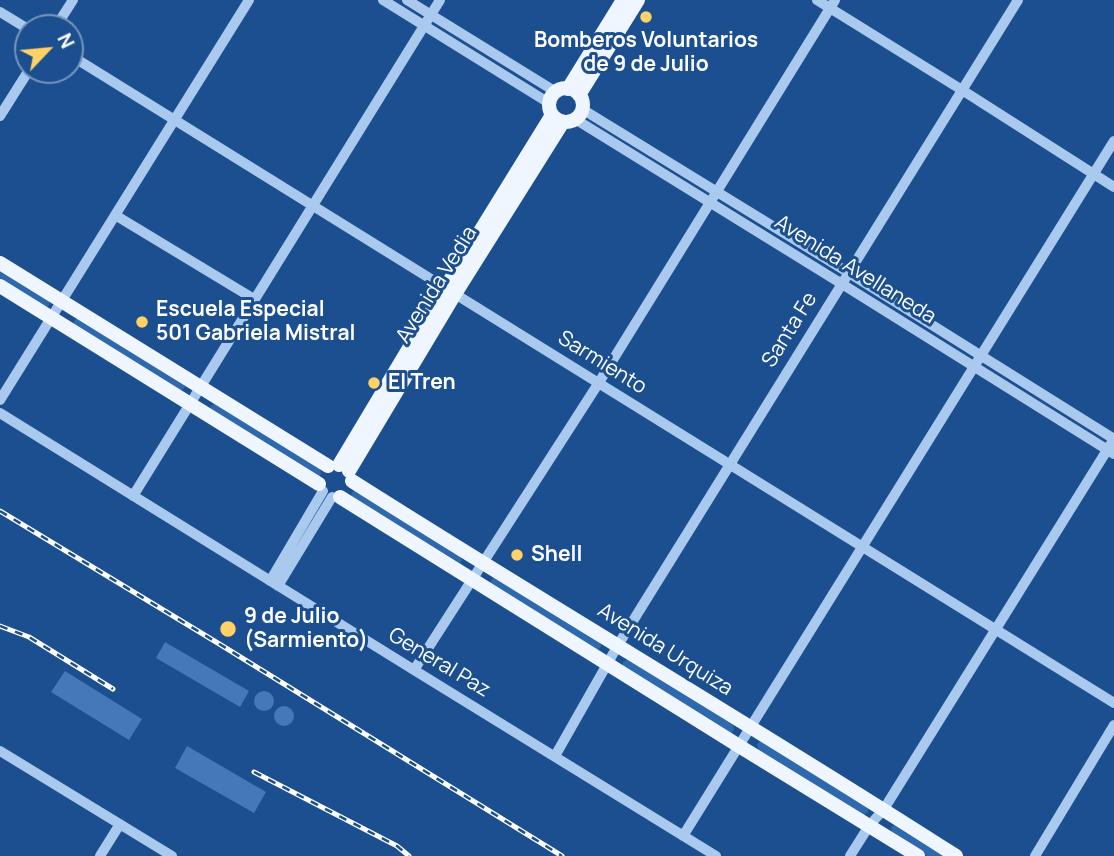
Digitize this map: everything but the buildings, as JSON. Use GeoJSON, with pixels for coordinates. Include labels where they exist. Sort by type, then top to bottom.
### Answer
{"type":"FeatureCollection","features":[{"type":"Feature","properties":{"kind":"main road","name":"Avenida Vedia"},"geometry":{"type":"LineString","coordinates":[[342,471],[629,3]]}},
{"type":"Feature","properties":{"kind":"main road","name":"Avenida Urquiza"},"geometry":{"type":"LineString","coordinates":[[0,263],[342,471],[483,564],[884,809],[956,856]]}},
{"type":"Feature","properties":{"kind":"main road","name":"Avenida Urquiza"},"geometry":{"type":"LineString","coordinates":[[0,286],[738,747],[918,856]]}},
{"type":"Feature","properties":{"kind":"main road"},"geometry":{"type":"LineString","coordinates":[[342,471],[349,491],[329,492],[320,475],[342,471]]}},
{"type":"Feature","properties":{"kind":"street"},"geometry":{"type":"LineString","coordinates":[[0,400],[249,0]]}},
{"type":"Feature","properties":{"kind":"street","name":"Avenida Avellaneda"},"geometry":{"type":"LineString","coordinates":[[383,0],[716,192],[849,272],[1114,439]]}},
{"type":"Feature","properties":{"kind":"street","name":"Avenida Avellaneda"},"geometry":{"type":"LineString","coordinates":[[407,0],[709,203],[1111,452]]}},
{"type":"Feature","properties":{"kind":"street"},"geometry":{"type":"LineString","coordinates":[[133,496],[440,0]]}},
{"type":"Feature","properties":{"kind":"street"},"geometry":{"type":"LineString","coordinates":[[817,0],[832,4],[1114,187]]}},
{"type":"Feature","properties":{"kind":"street","name":"Santa Fe"},"geometry":{"type":"LineString","coordinates":[[555,756],[618,645],[1018,0]]}},
{"type":"Feature","properties":{"kind":"street"},"geometry":{"type":"LineString","coordinates":[[414,670],[598,384],[832,4]]}},
{"type":"Feature","properties":{"kind":"street","name":"Sarmiento"},"geometry":{"type":"LineString","coordinates":[[84,64],[1114,703]]}},
{"type":"Feature","properties":{"kind":"street"},"geometry":{"type":"LineString","coordinates":[[0,116],[20,84]]}},
{"type":"Feature","properties":{"kind":"street"},"geometry":{"type":"LineString","coordinates":[[683,836],[1114,141]]}},
{"type":"Feature","properties":{"kind":"street"},"geometry":{"type":"LineString","coordinates":[[115,215],[254,299]]}},
{"type":"Feature","properties":{"kind":"street","name":"General Paz"},"geometry":{"type":"LineString","coordinates":[[0,413],[716,856]]}},
{"type":"Feature","properties":{"kind":"street"},"geometry":{"type":"LineString","coordinates":[[849,856],[884,809],[995,630],[1111,452],[1114,439]]}},
{"type":"Feature","properties":{"kind":"street"},"geometry":{"type":"LineString","coordinates":[[274,583],[329,492]]}},
{"type":"Feature","properties":{"kind":"street"},"geometry":{"type":"LineString","coordinates":[[1035,856],[1114,725]]}},
{"type":"Feature","properties":{"kind":"street"},"geometry":{"type":"LineString","coordinates":[[0,751],[172,856]]}},
{"type":"Feature","properties":{"kind":"street"},"geometry":{"type":"LineString","coordinates":[[100,856],[120,824]]}},
{"type":"Feature","properties":{"kind":"shaded area"},"geometry":{"type":"Polygon","coordinates":[[[0,268],[49,299],[49,305],[47,307],[0,281],[0,268]]]}},
{"type":"Feature","properties":{"kind":"shaded area"},"geometry":{"type":"Polygon","coordinates":[[[77,317],[185,386],[184,389],[179,391],[75,326],[73,323],[77,317]]]}},
{"type":"Feature","properties":{"kind":"shaded area"},"geometry":{"type":"Polygon","coordinates":[[[215,403],[320,469],[319,477],[210,409],[215,403]]]}},
{"type":"Feature","properties":{"kind":"shaded area"},"geometry":{"type":"Polygon","coordinates":[[[356,490],[461,555],[462,561],[460,563],[351,496],[356,490]]]}},
{"type":"Feature","properties":{"kind":"shaded area"},"geometry":{"type":"Polygon","coordinates":[[[493,577],[600,642],[600,648],[598,650],[490,583],[493,577]]]}},
{"type":"Feature","properties":{"kind":"shaded area"},"geometry":{"type":"Polygon","coordinates":[[[626,660],[631,660],[733,725],[734,730],[728,733],[623,667],[626,660]]]}},
{"type":"Feature","properties":{"kind":"shaded area"},"geometry":{"type":"Polygon","coordinates":[[[760,741],[868,808],[868,812],[864,815],[759,751],[757,745],[760,741]]]}},
{"type":"Feature","properties":{"kind":"shaded area"},"geometry":{"type":"Polygon","coordinates":[[[896,825],[947,856],[927,856],[892,834],[891,827],[896,825]]]}},
{"type":"Feature","properties":{"kind":"railway"},"geometry":{"type":"LineString","coordinates":[[0,511],[562,856]]}},
{"type":"Feature","properties":{"kind":"railway"},"geometry":{"type":"LineString","coordinates":[[0,626],[29,637],[113,689]]}},
{"type":"Feature","properties":{"kind":"railway"},"geometry":{"type":"LineString","coordinates":[[254,772],[397,846],[409,856]]}},
{"type":"Feature","properties":{"kind":"place","name":"Bomberos Voluntarios de 9 de Julio"},"geometry":{"type":"Point","coordinates":[646,17]}},
{"type":"Feature","properties":{"kind":"place","name":"Escuela Especial 501 Gabriela Mistral"},"geometry":{"type":"Point","coordinates":[142,322]}},
{"type":"Feature","properties":{"kind":"place","name":"El Tren"},"geometry":{"type":"Point","coordinates":[374,383]}},
{"type":"Feature","properties":{"kind":"place","name":"Shell"},"geometry":{"type":"Point","coordinates":[517,555]}},
{"type":"Feature","properties":{"kind":"place","name":"9 de Julio (Sarmiento)"},"geometry":{"type":"Point","coordinates":[228,629]}}]}
